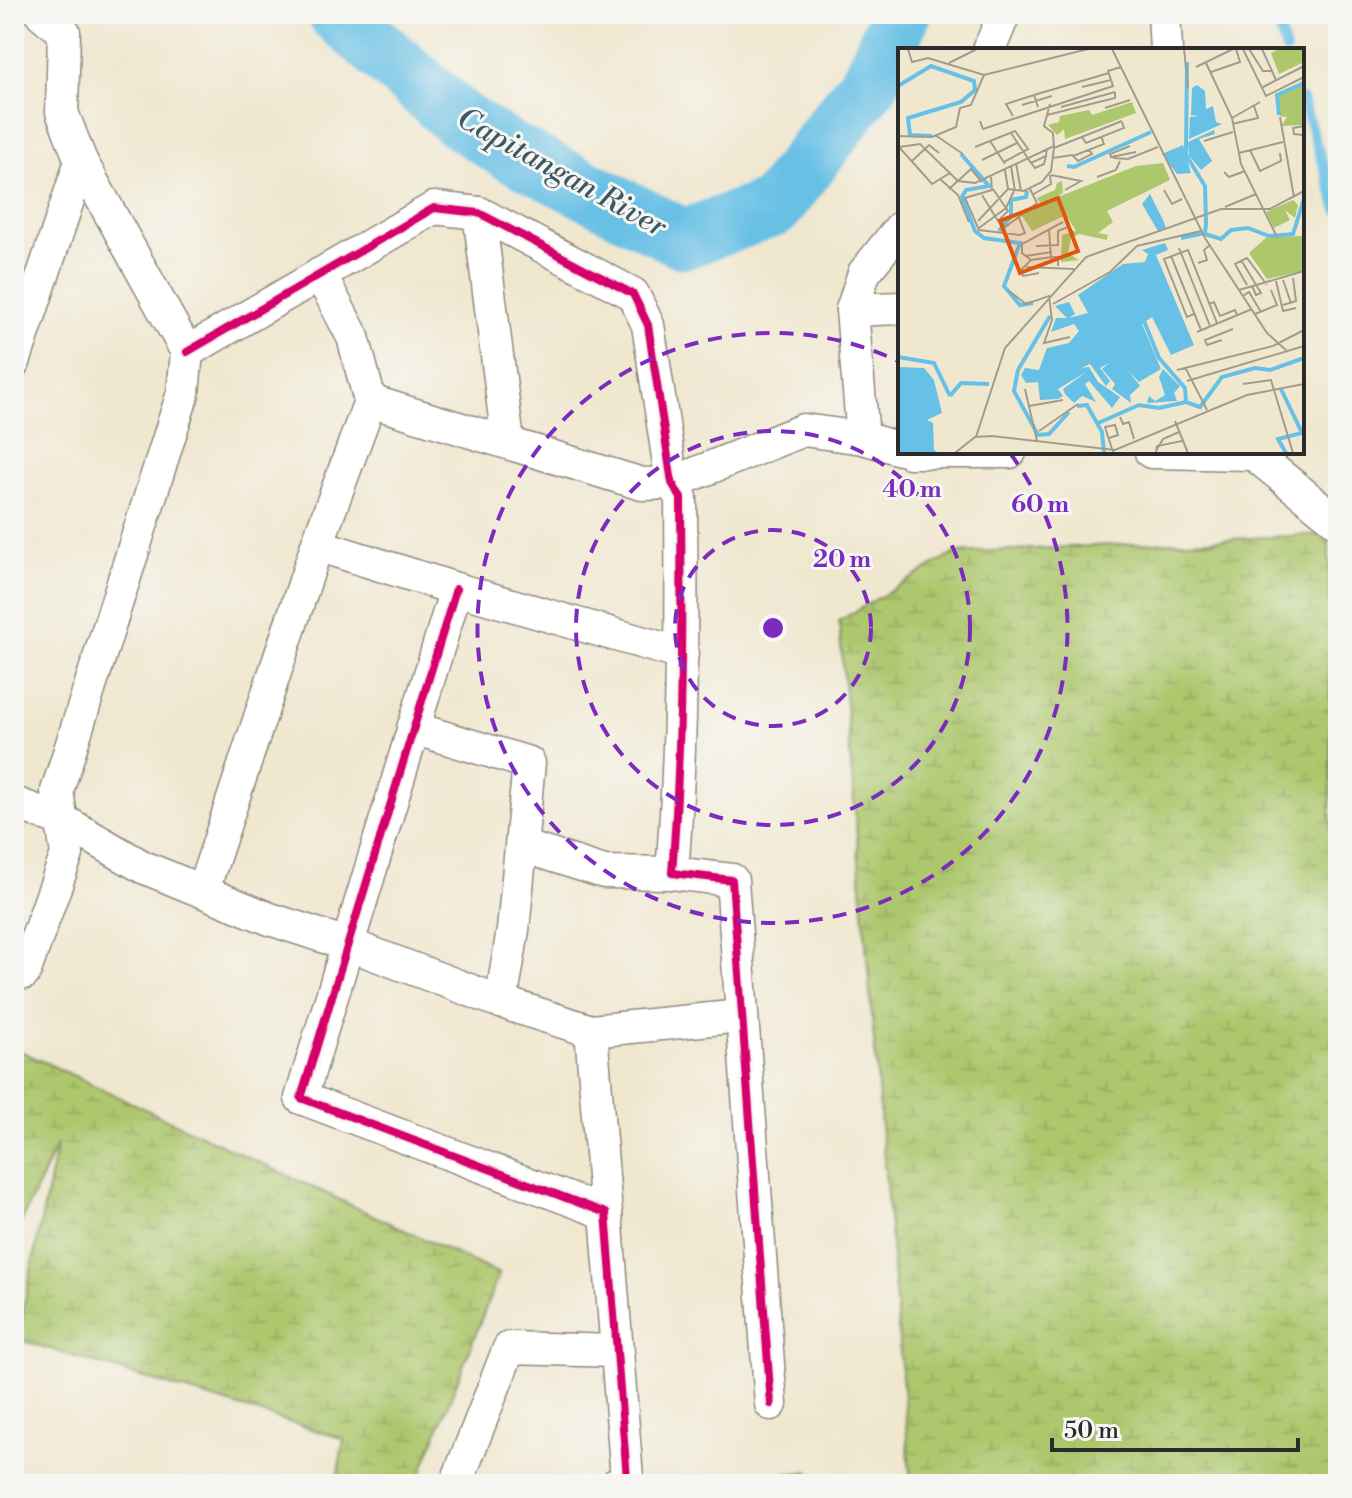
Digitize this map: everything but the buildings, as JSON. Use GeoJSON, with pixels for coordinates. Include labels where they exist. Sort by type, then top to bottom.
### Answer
{"type":"FeatureCollection","features":[{"type":"Feature","properties":{"kind":"street"},"geometry":{"type":"LineString","coordinates":[[14,970],[24,973],[67,854],[57,791],[183,393],[187,352],[81,161],[62,112],[64,32],[42,14]]}},
{"type":"Feature","properties":{"kind":"street"},"geometry":{"type":"LineString","coordinates":[[990,48],[1004,14]]}},
{"type":"Feature","properties":{"kind":"street"},"geometry":{"type":"LineString","coordinates":[[1164,14],[1166,48]]}},
{"type":"Feature","properties":{"kind":"street"},"geometry":{"type":"LineString","coordinates":[[14,362],[81,161]]}},
{"type":"Feature","properties":{"kind":"street"},"geometry":{"type":"LineString","coordinates":[[187,352],[434,208],[479,213],[633,294],[648,325],[672,483],[681,498],[682,654],[672,873]]}},
{"type":"Feature","properties":{"kind":"street"},"geometry":{"type":"LineString","coordinates":[[479,213],[508,442]]}},
{"type":"Feature","properties":{"kind":"street"},"geometry":{"type":"LineString","coordinates":[[863,438],[852,310],[864,273],[898,230]]}},
{"type":"Feature","properties":{"kind":"street"},"geometry":{"type":"LineString","coordinates":[[203,890],[317,545],[370,401],[353,337],[320,274]]}},
{"type":"Feature","properties":{"kind":"street"},"geometry":{"type":"LineString","coordinates":[[852,310],[898,308]]}},
{"type":"Feature","properties":{"kind":"street"},"geometry":{"type":"LineString","coordinates":[[370,401],[642,484],[672,483],[803,430],[863,438],[898,448]]}},
{"type":"Feature","properties":{"kind":"street"},"geometry":{"type":"LineString","coordinates":[[1253,454],[1338,522]]}},
{"type":"Feature","properties":{"kind":"street"},"geometry":{"type":"LineString","coordinates":[[317,545],[682,654]]}},
{"type":"Feature","properties":{"kind":"street"},"geometry":{"type":"LineString","coordinates":[[456,589],[301,1098],[606,1213]]}},
{"type":"Feature","properties":{"kind":"street"},"geometry":{"type":"LineString","coordinates":[[413,728],[529,763],[522,846],[501,1002]]}},
{"type":"Feature","properties":{"kind":"street"},"geometry":{"type":"LineString","coordinates":[[14,803],[62,820],[143,867],[270,919],[591,1031],[741,1016]]}},
{"type":"Feature","properties":{"kind":"street"},"geometry":{"type":"LineString","coordinates":[[522,846],[604,872],[672,873],[732,880],[771,1404]]}},
{"type":"Feature","properties":{"kind":"street"},"geometry":{"type":"LineString","coordinates":[[591,1031],[627,1478],[617,1484]]}},
{"type":"Feature","properties":{"kind":"street"},"geometry":{"type":"LineString","coordinates":[[456,1484],[509,1348],[618,1351]]}},
{"type":"Feature","properties":{"kind":"green space"},"geometry":{"type":"Polygon","coordinates":[[[1329,534],[1331,854],[1338,895],[1338,1484],[911,1484],[839,621],[955,553],[1329,534]]]}},
{"type":"Feature","properties":{"kind":"green space"},"geometry":{"type":"Polygon","coordinates":[[[14,1048],[499,1274],[417,1484],[336,1484],[344,1439],[17,1339],[57,1144],[14,1237],[14,1048]]]}},
{"type":"Feature","properties":{"kind":"green space"},"geometry":{"type":"Polygon","coordinates":[[[808,1471],[822,1484],[690,1484],[808,1471]]]}},
{"type":"Feature","properties":{"kind":"waterway","name":"Capitangan River"},"geometry":{"type":"LineString","coordinates":[[338,14],[460,120],[509,151],[684,239],[774,207],[871,80],[901,14]]}},
{"type":"Feature","properties":{"kind":"waterway"},"geometry":{"type":"LineString","coordinates":[[1274,14],[1285,48]]}},
{"type":"Feature","properties":{"kind":"waterway"},"geometry":{"type":"LineString","coordinates":[[1304,105],[1338,210]]}},
{"type":"Feature","properties":{"kind":"cycle path"},"geometry":{"type":"LineString","coordinates":[[187,352],[434,208],[479,213],[633,294],[648,325],[672,483],[681,498],[680,732],[672,873],[732,880],[771,1404]]}},
{"type":"Feature","properties":{"kind":"cycle path"},"geometry":{"type":"LineString","coordinates":[[456,589],[301,1098],[606,1213],[627,1478],[617,1484]]}}]}
